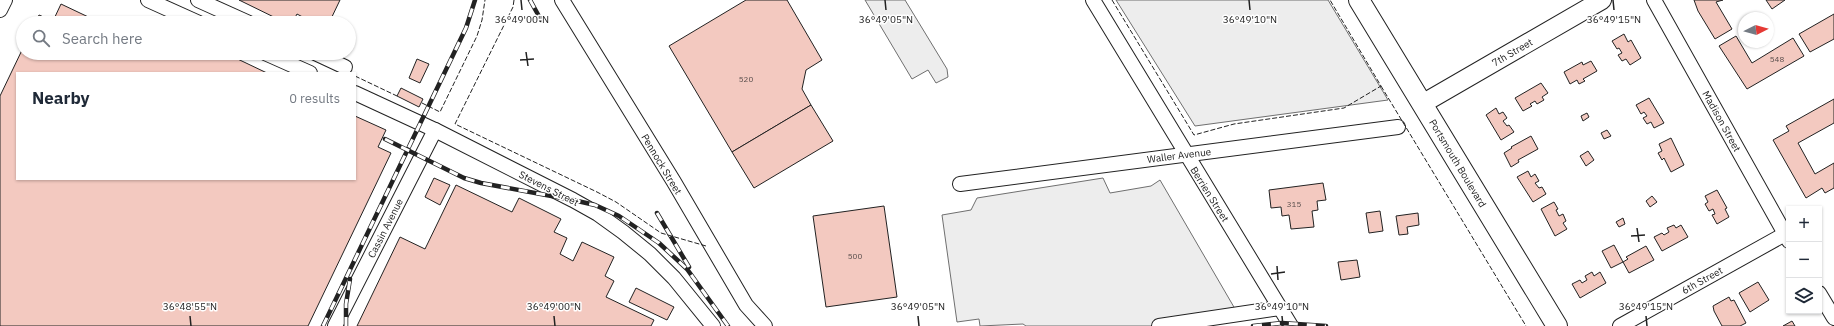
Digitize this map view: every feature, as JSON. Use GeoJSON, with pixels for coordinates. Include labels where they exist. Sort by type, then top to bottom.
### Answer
{"type":"FeatureCollection","features":[{"type":"Feature","properties":{"kind":"main road","name":"Portsmouth Boulevard"},"geometry":{"type":"LineString","coordinates":[[1359,0],[1556,326]]}},
{"type":"Feature","properties":{"kind":"street"},"geometry":{"type":"LineString","coordinates":[[0,10],[5,0]]}},
{"type":"Feature","properties":{"kind":"street"},"geometry":{"type":"LineString","coordinates":[[148,0],[183,16]]}},
{"type":"Feature","properties":{"kind":"street"},"geometry":{"type":"LineString","coordinates":[[198,0],[233,16]]}},
{"type":"Feature","properties":{"kind":"street","name":"Pennock Street"},"geometry":{"type":"LineString","coordinates":[[562,0],[677,188],[746,305],[765,326]]}},
{"type":"Feature","properties":{"kind":"street","name":"Berrien Street"},"geometry":{"type":"LineString","coordinates":[[1093,0],[1291,326]]}},
{"type":"Feature","properties":{"kind":"street","name":"7th Street"},"geometry":{"type":"LineString","coordinates":[[1422,104],[1602,0]]}},
{"type":"Feature","properties":{"kind":"street","name":"Madison Street"},"geometry":{"type":"LineString","coordinates":[[1654,0],[1786,236]]}},
{"type":"Feature","properties":{"kind":"street"},"geometry":{"type":"LineString","coordinates":[[281,60],[308,72]]}},
{"type":"Feature","properties":{"kind":"street"},"geometry":{"type":"LineString","coordinates":[[331,60],[345,66]]}},
{"type":"Feature","properties":{"kind":"street","name":"Stevens Street"},"geometry":{"type":"LineString","coordinates":[[356,94],[435,130],[598,214],[650,254],[674,278],[713,326]]}},
{"type":"Feature","properties":{"kind":"street","name":"Waller Avenue"},"geometry":{"type":"LineString","coordinates":[[960,184],[1398,127]]}},
{"type":"Feature","properties":{"kind":"street","name":"Cassin Avenue"},"geometry":{"type":"LineString","coordinates":[[335,326],[435,130]]}},
{"type":"Feature","properties":{"kind":"street","name":"6th Street"},"geometry":{"type":"LineString","coordinates":[[1620,326],[1786,239]]}},
{"type":"Feature","properties":{"kind":"street"},"geometry":{"type":"LineString","coordinates":[[1822,298],[1834,318]]}},
{"type":"Feature","properties":{"kind":"street"},"geometry":{"type":"LineString","coordinates":[[1160,326],[1280,308]]}},
{"type":"Feature","properties":{"kind":"shaded area"},"geometry":{"type":"Polygon","coordinates":[[[865,0],[905,0],[947,69],[948,77],[936,83],[928,70],[912,79],[865,0]]]}},
{"type":"Feature","properties":{"kind":"shaded area"},"geometry":{"type":"Polygon","coordinates":[[[1116,0],[1328,0],[1388,100],[1195,126],[1116,0]]]}},
{"type":"Feature","properties":{"kind":"shaded area"},"geometry":{"type":"Polygon","coordinates":[[[1103,178],[1110,193],[1151,186],[1160,180],[1238,314],[1159,326],[1026,326],[1023,324],[980,326],[979,319],[957,322],[942,215],[971,210],[977,198],[1103,178]]]}},
{"type":"Feature","properties":{"kind":"building"},"geometry":{"type":"Polygon","coordinates":[[[239,0],[340,0],[332,16],[301,16],[297,14],[296,16],[272,16],[239,0]]]}},
{"type":"Feature","properties":{"kind":"building"},"geometry":{"type":"Polygon","coordinates":[[[746,0],[787,0],[822,60],[806,70],[802,89],[811,105],[732,152],[669,46],[746,0]]]}},
{"type":"Feature","properties":{"kind":"building"},"geometry":{"type":"Polygon","coordinates":[[[1694,0],[1723,0],[1716,2],[1732,29],[1715,39],[1698,11],[1694,0]]]}},
{"type":"Feature","properties":{"kind":"building"},"geometry":{"type":"Polygon","coordinates":[[[1766,0],[1785,0],[1772,9],[1766,0]]]}},
{"type":"Feature","properties":{"kind":"building"},"geometry":{"type":"Polygon","coordinates":[[[61,4],[86,16],[55,16],[61,4]]]}},
{"type":"Feature","properties":{"kind":"building"},"geometry":{"type":"Polygon","coordinates":[[[1834,14],[1834,39],[1810,52],[1799,34],[1834,14]]]}},
{"type":"Feature","properties":{"kind":"building"},"geometry":{"type":"Polygon","coordinates":[[[1624,34],[1628,42],[1631,40],[1641,58],[1630,65],[1626,59],[1622,61],[1618,55],[1622,53],[1619,48],[1617,49],[1612,41],[1624,34]]]}},
{"type":"Feature","properties":{"kind":"building"},"geometry":{"type":"Polygon","coordinates":[[[1736,36],[1738,39],[1738,48],[1743,48],[1752,63],[1793,38],[1804,56],[1747,89],[1719,46],[1736,36]]]}},
{"type":"Feature","properties":{"kind":"building"},"geometry":{"type":"Polygon","coordinates":[[[417,59],[429,64],[420,83],[409,78],[417,59]]]}},
{"type":"Feature","properties":{"kind":"building"},"geometry":{"type":"Polygon","coordinates":[[[17,60],[240,60],[265,72],[16,72],[16,180],[356,180],[356,116],[386,130],[378,147],[391,153],[308,326],[0,326],[0,96],[17,60]]]}},
{"type":"Feature","properties":{"kind":"building"},"geometry":{"type":"Polygon","coordinates":[[[1591,61],[1597,71],[1583,79],[1585,81],[1579,84],[1577,80],[1570,84],[1564,72],[1582,62],[1583,65],[1591,61]]]}},
{"type":"Feature","properties":{"kind":"building"},"geometry":{"type":"Polygon","coordinates":[[[1541,83],[1548,93],[1542,97],[1544,100],[1537,104],[1535,101],[1530,104],[1532,106],[1523,111],[1515,98],[1541,83]]]}},
{"type":"Feature","properties":{"kind":"building"},"geometry":{"type":"Polygon","coordinates":[[[401,88],[423,99],[419,107],[397,96],[401,88]]]}},
{"type":"Feature","properties":{"kind":"building"},"geometry":{"type":"Polygon","coordinates":[[[1649,98],[1664,123],[1654,128],[1651,122],[1647,124],[1643,118],[1647,116],[1644,112],[1641,114],[1636,105],[1649,98]]]}},
{"type":"Feature","properties":{"kind":"building"},"geometry":{"type":"Polygon","coordinates":[[[1834,99],[1834,123],[1798,143],[1815,174],[1834,163],[1834,188],[1825,193],[1822,188],[1806,198],[1773,140],[1789,131],[1786,126],[1834,99]]]}},
{"type":"Feature","properties":{"kind":"building"},"geometry":{"type":"Polygon","coordinates":[[[811,105],[833,141],[754,188],[732,152],[811,105]]]}},
{"type":"Feature","properties":{"kind":"building"},"geometry":{"type":"Polygon","coordinates":[[[1496,108],[1499,114],[1503,112],[1507,118],[1503,121],[1507,126],[1509,125],[1514,132],[1501,140],[1486,115],[1496,108]]]}},
{"type":"Feature","properties":{"kind":"building"},"geometry":{"type":"Polygon","coordinates":[[[1587,113],[1589,117],[1583,121],[1581,116],[1587,113]]]}},
{"type":"Feature","properties":{"kind":"building"},"geometry":{"type":"Polygon","coordinates":[[[1607,130],[1611,136],[1604,139],[1601,133],[1607,130]]]}},
{"type":"Feature","properties":{"kind":"building"},"geometry":{"type":"Polygon","coordinates":[[[1531,136],[1538,149],[1518,160],[1519,162],[1511,167],[1504,153],[1512,148],[1511,147],[1531,136]]]}},
{"type":"Feature","properties":{"kind":"building"},"geometry":{"type":"Polygon","coordinates":[[[1671,138],[1684,165],[1671,172],[1664,158],[1662,160],[1658,153],[1662,151],[1659,144],[1671,138]]]}},
{"type":"Feature","properties":{"kind":"building"},"geometry":{"type":"Polygon","coordinates":[[[1588,151],[1594,160],[1586,166],[1580,156],[1588,151]]]}},
{"type":"Feature","properties":{"kind":"building"},"geometry":{"type":"Polygon","coordinates":[[[1528,171],[1531,177],[1535,174],[1539,181],[1535,183],[1539,188],[1542,187],[1546,194],[1533,202],[1517,177],[1528,171]]]}},
{"type":"Feature","properties":{"kind":"building"},"geometry":{"type":"Polygon","coordinates":[[[434,178],[450,185],[440,205],[425,197],[434,178]]]}},
{"type":"Feature","properties":{"kind":"building"},"geometry":{"type":"Polygon","coordinates":[[[1323,183],[1326,200],[1317,201],[1318,210],[1312,211],[1314,227],[1291,229],[1289,215],[1282,216],[1281,207],[1271,208],[1269,190],[1323,183]]]}},
{"type":"Feature","properties":{"kind":"building"},"geometry":{"type":"Polygon","coordinates":[[[456,185],[512,212],[519,198],[561,219],[554,232],[567,238],[560,254],[573,261],[582,242],[614,257],[605,276],[614,281],[606,297],[654,320],[651,326],[357,326],[400,237],[425,249],[456,185]]]}},
{"type":"Feature","properties":{"kind":"building"},"geometry":{"type":"Polygon","coordinates":[[[1717,190],[1727,208],[1725,209],[1729,217],[1717,224],[1712,215],[1715,214],[1713,209],[1709,211],[1705,204],[1708,202],[1705,196],[1717,190]]]}},
{"type":"Feature","properties":{"kind":"building"},"geometry":{"type":"Polygon","coordinates":[[[1652,196],[1657,202],[1650,207],[1646,201],[1652,196]]]}},
{"type":"Feature","properties":{"kind":"building"},"geometry":{"type":"Polygon","coordinates":[[[1554,202],[1558,209],[1556,210],[1559,216],[1563,214],[1566,221],[1563,223],[1567,229],[1555,236],[1541,209],[1554,202]]]}},
{"type":"Feature","properties":{"kind":"building"},"geometry":{"type":"Polygon","coordinates":[[[884,206],[897,297],[826,307],[813,216],[884,206]]]}},
{"type":"Feature","properties":{"kind":"building"},"geometry":{"type":"Polygon","coordinates":[[[1380,211],[1383,231],[1369,233],[1366,213],[1380,211]]]}},
{"type":"Feature","properties":{"kind":"building"},"geometry":{"type":"Polygon","coordinates":[[[1418,213],[1419,225],[1407,227],[1408,234],[1399,235],[1396,216],[1418,213]]]}},
{"type":"Feature","properties":{"kind":"building"},"geometry":{"type":"Polygon","coordinates":[[[1623,218],[1625,224],[1619,227],[1616,222],[1623,218]]]}},
{"type":"Feature","properties":{"kind":"building"},"geometry":{"type":"Polygon","coordinates":[[[1674,225],[1676,228],[1681,225],[1688,237],[1662,251],[1654,237],[1662,233],[1664,235],[1669,232],[1667,228],[1674,225]]]}},
{"type":"Feature","properties":{"kind":"building"},"geometry":{"type":"Polygon","coordinates":[[[1614,245],[1623,262],[1611,268],[1602,251],[1614,245]]]}},
{"type":"Feature","properties":{"kind":"building"},"geometry":{"type":"Polygon","coordinates":[[[1646,246],[1654,260],[1629,273],[1623,262],[1628,259],[1626,257],[1646,246]]]}},
{"type":"Feature","properties":{"kind":"building"},"geometry":{"type":"Polygon","coordinates":[[[1357,260],[1360,277],[1341,280],[1338,262],[1357,260]]]}},
{"type":"Feature","properties":{"kind":"building"},"geometry":{"type":"Polygon","coordinates":[[[1592,272],[1594,276],[1600,272],[1606,283],[1580,298],[1572,284],[1580,280],[1582,283],[1587,280],[1585,276],[1592,272]]]}},
{"type":"Feature","properties":{"kind":"building"},"geometry":{"type":"Polygon","coordinates":[[[1758,282],[1769,300],[1750,312],[1739,293],[1758,282]]]}},
{"type":"Feature","properties":{"kind":"building"},"geometry":{"type":"Polygon","coordinates":[[[636,288],[674,307],[667,320],[629,302],[636,288]]]}},
{"type":"Feature","properties":{"kind":"building"},"geometry":{"type":"Polygon","coordinates":[[[1729,297],[1731,301],[1734,300],[1746,323],[1740,326],[1722,326],[1713,306],[1729,297]]]}},
{"type":"Feature","properties":{"kind":"building"},"geometry":{"type":"Polygon","coordinates":[[[1792,321],[1795,326],[1783,326],[1792,321]]]}},
{"type":"Feature","properties":{"kind":"railway"},"geometry":{"type":"LineString","coordinates":[[323,326],[466,28],[475,0]]}},
{"type":"Feature","properties":{"kind":"railway"},"geometry":{"type":"LineString","coordinates":[[530,0],[541,20]]}},
{"type":"Feature","properties":{"kind":"railway"},"geometry":{"type":"LineString","coordinates":[[385,139],[464,178],[481,183],[595,205],[619,216],[659,243],[687,269],[728,326]]}},
{"type":"Feature","properties":{"kind":"railway"},"geometry":{"type":"LineString","coordinates":[[657,213],[689,267]]}},
{"type":"Feature","properties":{"kind":"railway"},"geometry":{"type":"LineString","coordinates":[[346,326],[346,304],[350,279]]}},
{"type":"Feature","properties":{"kind":"railway"},"geometry":{"type":"LineString","coordinates":[[1253,326],[1282,323],[1326,326]]}},
{"type":"Feature","properties":{"kind":"fence"},"geometry":{"type":"LineString","coordinates":[[422,103],[440,112],[477,36],[482,20],[485,0]]}},
{"type":"Feature","properties":{"kind":"fence"},"geometry":{"type":"LineString","coordinates":[[514,0],[513,7],[455,124],[616,202],[661,233],[706,246]]}},
{"type":"Feature","properties":{"kind":"fence"},"geometry":{"type":"LineString","coordinates":[[1112,0],[1194,135],[1234,124],[1344,108],[1381,86],[1330,0]]}},
{"type":"Feature","properties":{"kind":"fence"},"geometry":{"type":"LineString","coordinates":[[356,76],[397,96]]}},
{"type":"Feature","properties":{"kind":"fence"},"geometry":{"type":"LineString","coordinates":[[1381,86],[1526,326]]}}]}
